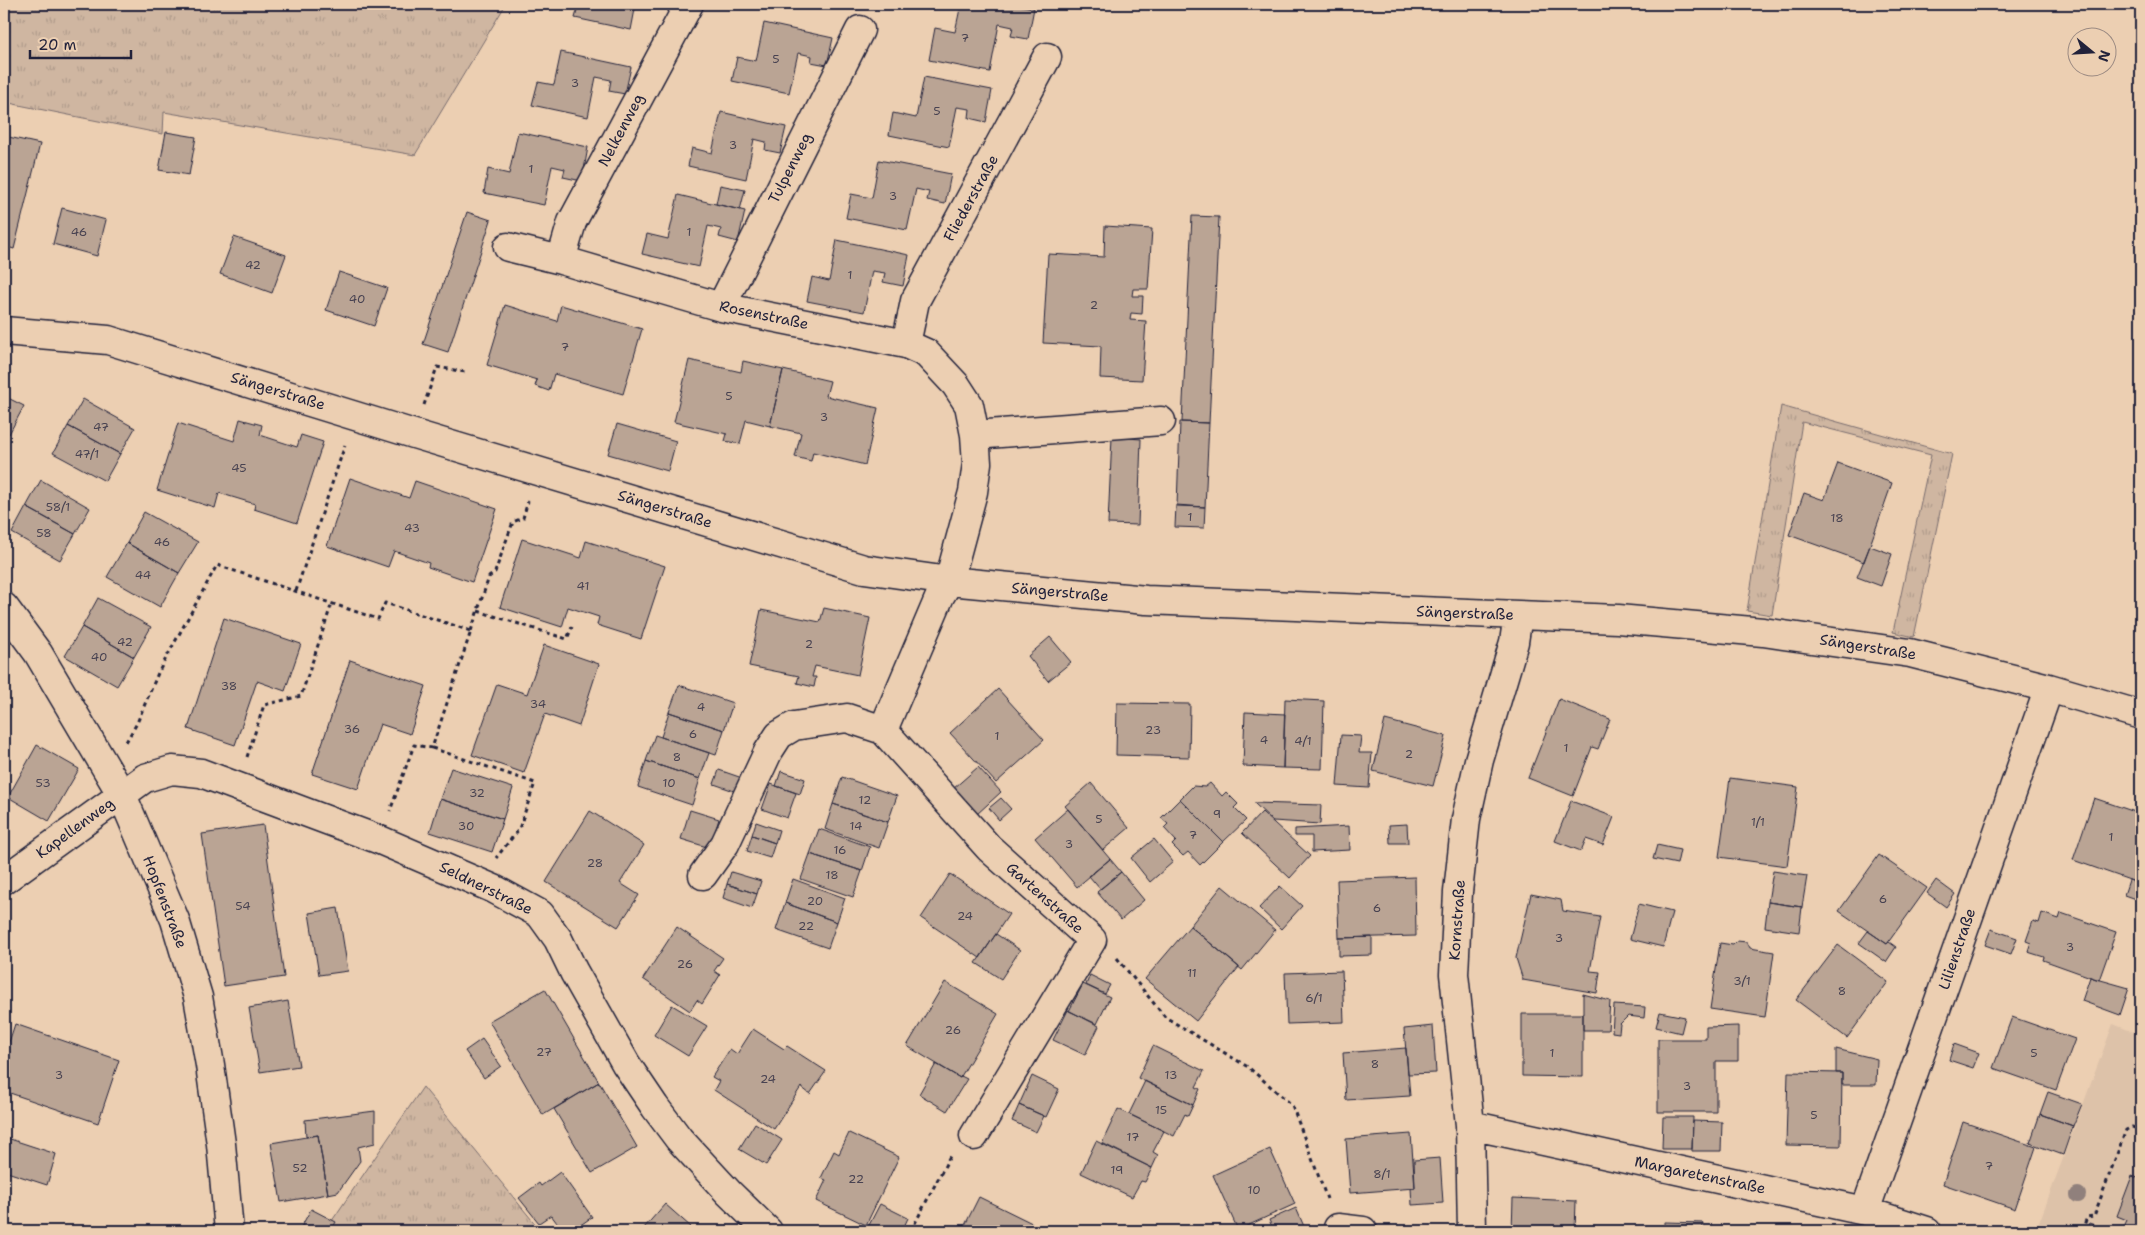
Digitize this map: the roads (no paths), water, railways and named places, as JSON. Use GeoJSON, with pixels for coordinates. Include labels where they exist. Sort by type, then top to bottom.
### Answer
{"type":"FeatureCollection","features":[{"type":"Feature","properties":{"kind":"street","name":"Nelkenweg"},"geometry":{"type":"LineString","coordinates":[[561,260],[572,222],[688,4]]}},
{"type":"Feature","properties":{"kind":"street","name":"Tulpenweg"},"geometry":{"type":"LineString","coordinates":[[721,307],[860,30]]}},
{"type":"Feature","properties":{"kind":"street","name":"Fliederstraße"},"geometry":{"type":"LineString","coordinates":[[906,344],[914,301],[1047,57]]}},
{"type":"Feature","properties":{"kind":"street","name":"Rosenstraße"},"geometry":{"type":"LineString","coordinates":[[508,246],[721,307],[906,344],[926,353],[956,385],[969,405],[975,435],[977,463],[973,492],[949,581]]}},
{"type":"Feature","properties":{"kind":"street","name":"Sängerstraße"},"geometry":{"type":"LineString","coordinates":[[4,331],[108,340],[864,569],[949,581],[1146,600],[1618,619],[1762,632],[1910,653],[2049,688],[2141,715]]}},
{"type":"Feature","properties":{"kind":"street"},"geometry":{"type":"LineString","coordinates":[[975,435],[1161,421]]}},
{"type":"Feature","properties":{"kind":"street"},"geometry":{"type":"LineString","coordinates":[[882,730],[940,596],[949,581]]}},
{"type":"Feature","properties":{"kind":"street","name":"Hopfenstraße"},"geometry":{"type":"LineString","coordinates":[[4,607],[38,653],[115,784],[175,920],[198,997],[221,1144],[229,1231]]}},
{"type":"Feature","properties":{"kind":"street","name":"Kornstraße"},"geometry":{"type":"LineString","coordinates":[[1472,1231],[1470,1125],[1454,974],[1458,892],[1466,819],[1479,760],[1514,642],[1518,615]]}},
{"type":"Feature","properties":{"kind":"street","name":"Lilienstraße"},"geometry":{"type":"LineString","coordinates":[[1865,1210],[2049,688]]}},
{"type":"Feature","properties":{"kind":"street","name":"Gartenstraße"},"geometry":{"type":"LineString","coordinates":[[703,875],[725,844],[768,752],[779,735],[794,726],[847,718],[882,730],[989,848],[1092,940],[974,1136]]}},
{"type":"Feature","properties":{"kind":"street","name":"Seldnerstraße"},"geometry":{"type":"LineString","coordinates":[[115,784],[172,770],[201,773],[380,840],[477,882],[540,914],[558,939],[574,972],[626,1064],[655,1107],[686,1146],[768,1231]]}},
{"type":"Feature","properties":{"kind":"street","name":"Kapellenweg"},"geometry":{"type":"LineString","coordinates":[[4,880],[115,784]]}},
{"type":"Feature","properties":{"kind":"street","name":"Margaretenstraße"},"geometry":{"type":"LineString","coordinates":[[1470,1125],[1865,1210],[1927,1231]]}}]}
